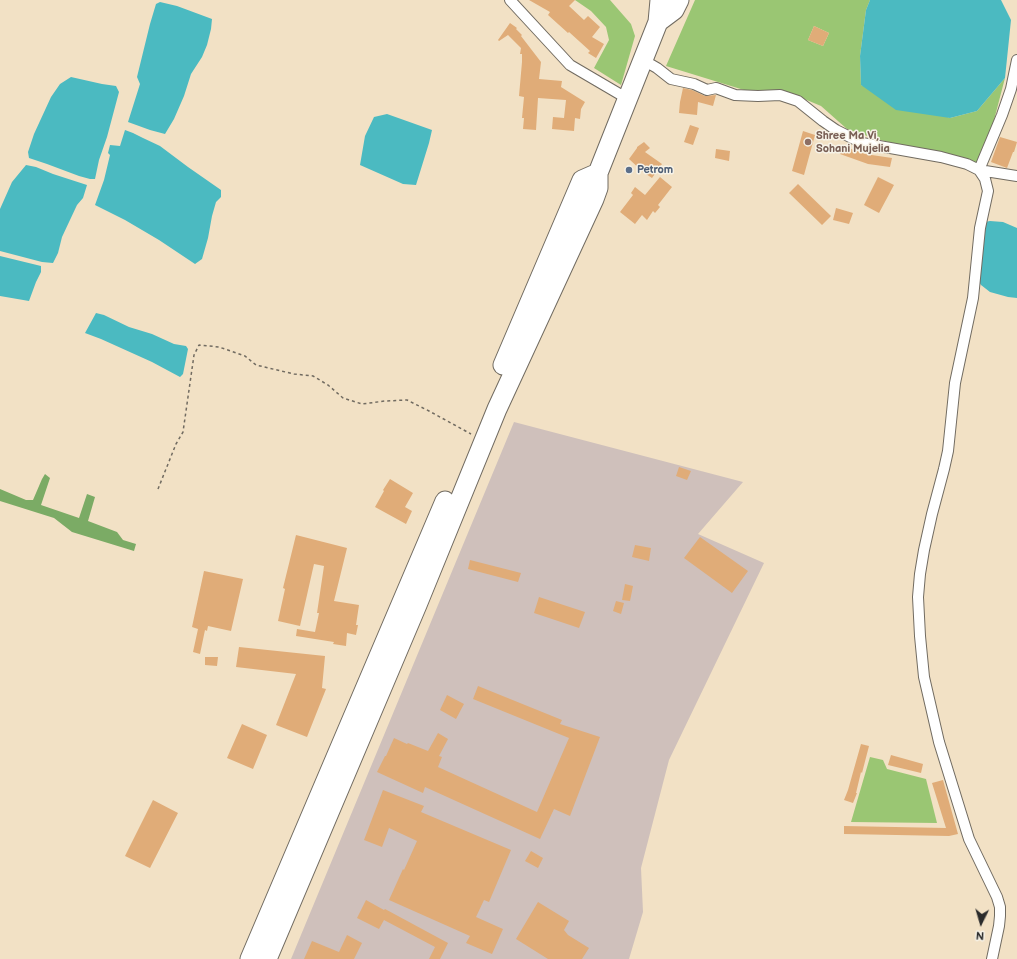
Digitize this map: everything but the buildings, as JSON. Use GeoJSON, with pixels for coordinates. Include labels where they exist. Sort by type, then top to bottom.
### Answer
{"type":"FeatureCollection","features":[{"type":"Feature","properties":{"kind":"highway"},"geometry":{"type":"LineString","coordinates":[[267,959],[414,612],[496,409],[594,199],[598,188],[598,173],[658,22],[660,0]]}},
{"type":"Feature","properties":{"kind":"highway"},"geometry":{"type":"LineString","coordinates":[[658,22],[674,10],[679,0]]}},
{"type":"Feature","properties":{"kind":"highway"},"geometry":{"type":"LineString","coordinates":[[250,959],[582,180],[598,173]]}},
{"type":"Feature","properties":{"kind":"street"},"geometry":{"type":"LineString","coordinates":[[510,0],[570,65],[628,99]]}},
{"type":"Feature","properties":{"kind":"street"},"geometry":{"type":"LineString","coordinates":[[643,60],[657,68],[671,79],[694,84],[707,90],[716,88],[735,95],[758,96],[780,94],[798,101],[823,122],[862,143],[941,157],[967,164],[979,170],[1017,176]]}},
{"type":"Feature","properties":{"kind":"street"},"geometry":{"type":"LineString","coordinates":[[979,170],[1011,89],[1017,60]]}},
{"type":"Feature","properties":{"kind":"street"},"geometry":{"type":"LineString","coordinates":[[979,170],[985,179],[988,191],[980,228],[973,298],[955,383],[948,451],[924,550],[918,597],[924,677],[939,742],[969,839],[997,897],[1000,907],[999,926],[992,959]]}},
{"type":"Feature","properties":{"kind":"path"},"geometry":{"type":"LineString","coordinates":[[158,489],[176,444],[183,432],[194,355],[199,345],[218,347],[245,356],[256,364],[294,374],[313,376],[328,385],[342,398],[362,404],[407,400],[473,435]]}},
{"type":"Feature","properties":{"kind":"shaded area"},"geometry":{"type":"Polygon","coordinates":[[[514,422],[743,482],[698,534],[764,563],[669,760],[641,868],[643,912],[629,959],[291,959],[514,422]]]}},
{"type":"Feature","properties":{"kind":"green space"},"geometry":{"type":"Polygon","coordinates":[[[575,0],[610,0],[631,24],[635,36],[621,85],[594,68],[609,40],[606,27],[591,11],[575,0]]]}},
{"type":"Feature","properties":{"kind":"green space"},"geometry":{"type":"Polygon","coordinates":[[[695,0],[870,0],[866,10],[860,56],[861,85],[950,118],[977,111],[1005,78],[993,124],[978,165],[873,138],[847,129],[821,106],[790,93],[744,90],[666,66],[695,0]],[[814,26],[808,40],[823,46],[829,33],[814,26]]]}},
{"type":"Feature","properties":{"kind":"green space"},"geometry":{"type":"Polygon","coordinates":[[[45,474],[50,478],[41,505],[79,518],[87,494],[95,497],[88,521],[117,532],[123,540],[136,544],[134,551],[72,532],[54,518],[0,501],[0,489],[26,500],[33,500],[45,474]]]}},
{"type":"Feature","properties":{"kind":"green space"},"geometry":{"type":"Polygon","coordinates":[[[870,757],[883,760],[887,769],[926,779],[937,823],[851,822],[870,757]]]}},
{"type":"Feature","properties":{"kind":"water"},"geometry":{"type":"Polygon","coordinates":[[[870,0],[1001,0],[1011,20],[1005,78],[977,111],[950,118],[896,110],[861,85],[860,56],[866,10],[870,0]]]}},
{"type":"Feature","properties":{"kind":"water"},"geometry":{"type":"Polygon","coordinates":[[[160,2],[177,6],[212,19],[207,45],[202,57],[191,74],[184,96],[174,119],[165,134],[128,122],[140,84],[137,77],[150,24],[156,4],[160,2]]]}},
{"type":"Feature","properties":{"kind":"water"},"geometry":{"type":"Polygon","coordinates":[[[71,77],[116,86],[119,92],[95,179],[79,176],[29,158],[28,152],[34,134],[51,97],[60,84],[71,77]]]}},
{"type":"Feature","properties":{"kind":"water"},"geometry":{"type":"Polygon","coordinates":[[[387,114],[432,130],[416,185],[403,184],[360,165],[365,136],[374,117],[387,114]]]}},
{"type":"Feature","properties":{"kind":"water"},"geometry":{"type":"Polygon","coordinates":[[[125,130],[160,146],[221,190],[221,197],[216,202],[202,259],[195,264],[159,240],[125,220],[95,205],[104,180],[110,155],[108,153],[110,145],[120,146],[125,130]]]}},
{"type":"Feature","properties":{"kind":"water"},"geometry":{"type":"Polygon","coordinates":[[[26,165],[36,167],[87,185],[83,198],[77,205],[62,237],[58,253],[53,263],[42,262],[0,251],[0,209],[12,182],[26,165]]]}},
{"type":"Feature","properties":{"kind":"water"},"geometry":{"type":"Polygon","coordinates":[[[985,222],[1003,222],[1017,228],[1017,298],[990,292],[981,285],[978,280],[985,222]]]}},
{"type":"Feature","properties":{"kind":"water"},"geometry":{"type":"Polygon","coordinates":[[[0,256],[41,266],[41,272],[29,301],[0,296],[0,256]]]}},
{"type":"Feature","properties":{"kind":"water"},"geometry":{"type":"Polygon","coordinates":[[[96,313],[174,344],[186,346],[188,349],[183,374],[180,377],[152,362],[85,333],[96,313]]]}},
{"type":"Feature","properties":{"kind":"place","name":"Shree Ma Vi, Sohani Mujelia"},"geometry":{"type":"Point","coordinates":[808,142]}},
{"type":"Feature","properties":{"kind":"place","name":"Petrom"},"geometry":{"type":"Point","coordinates":[629,170]}}]}
